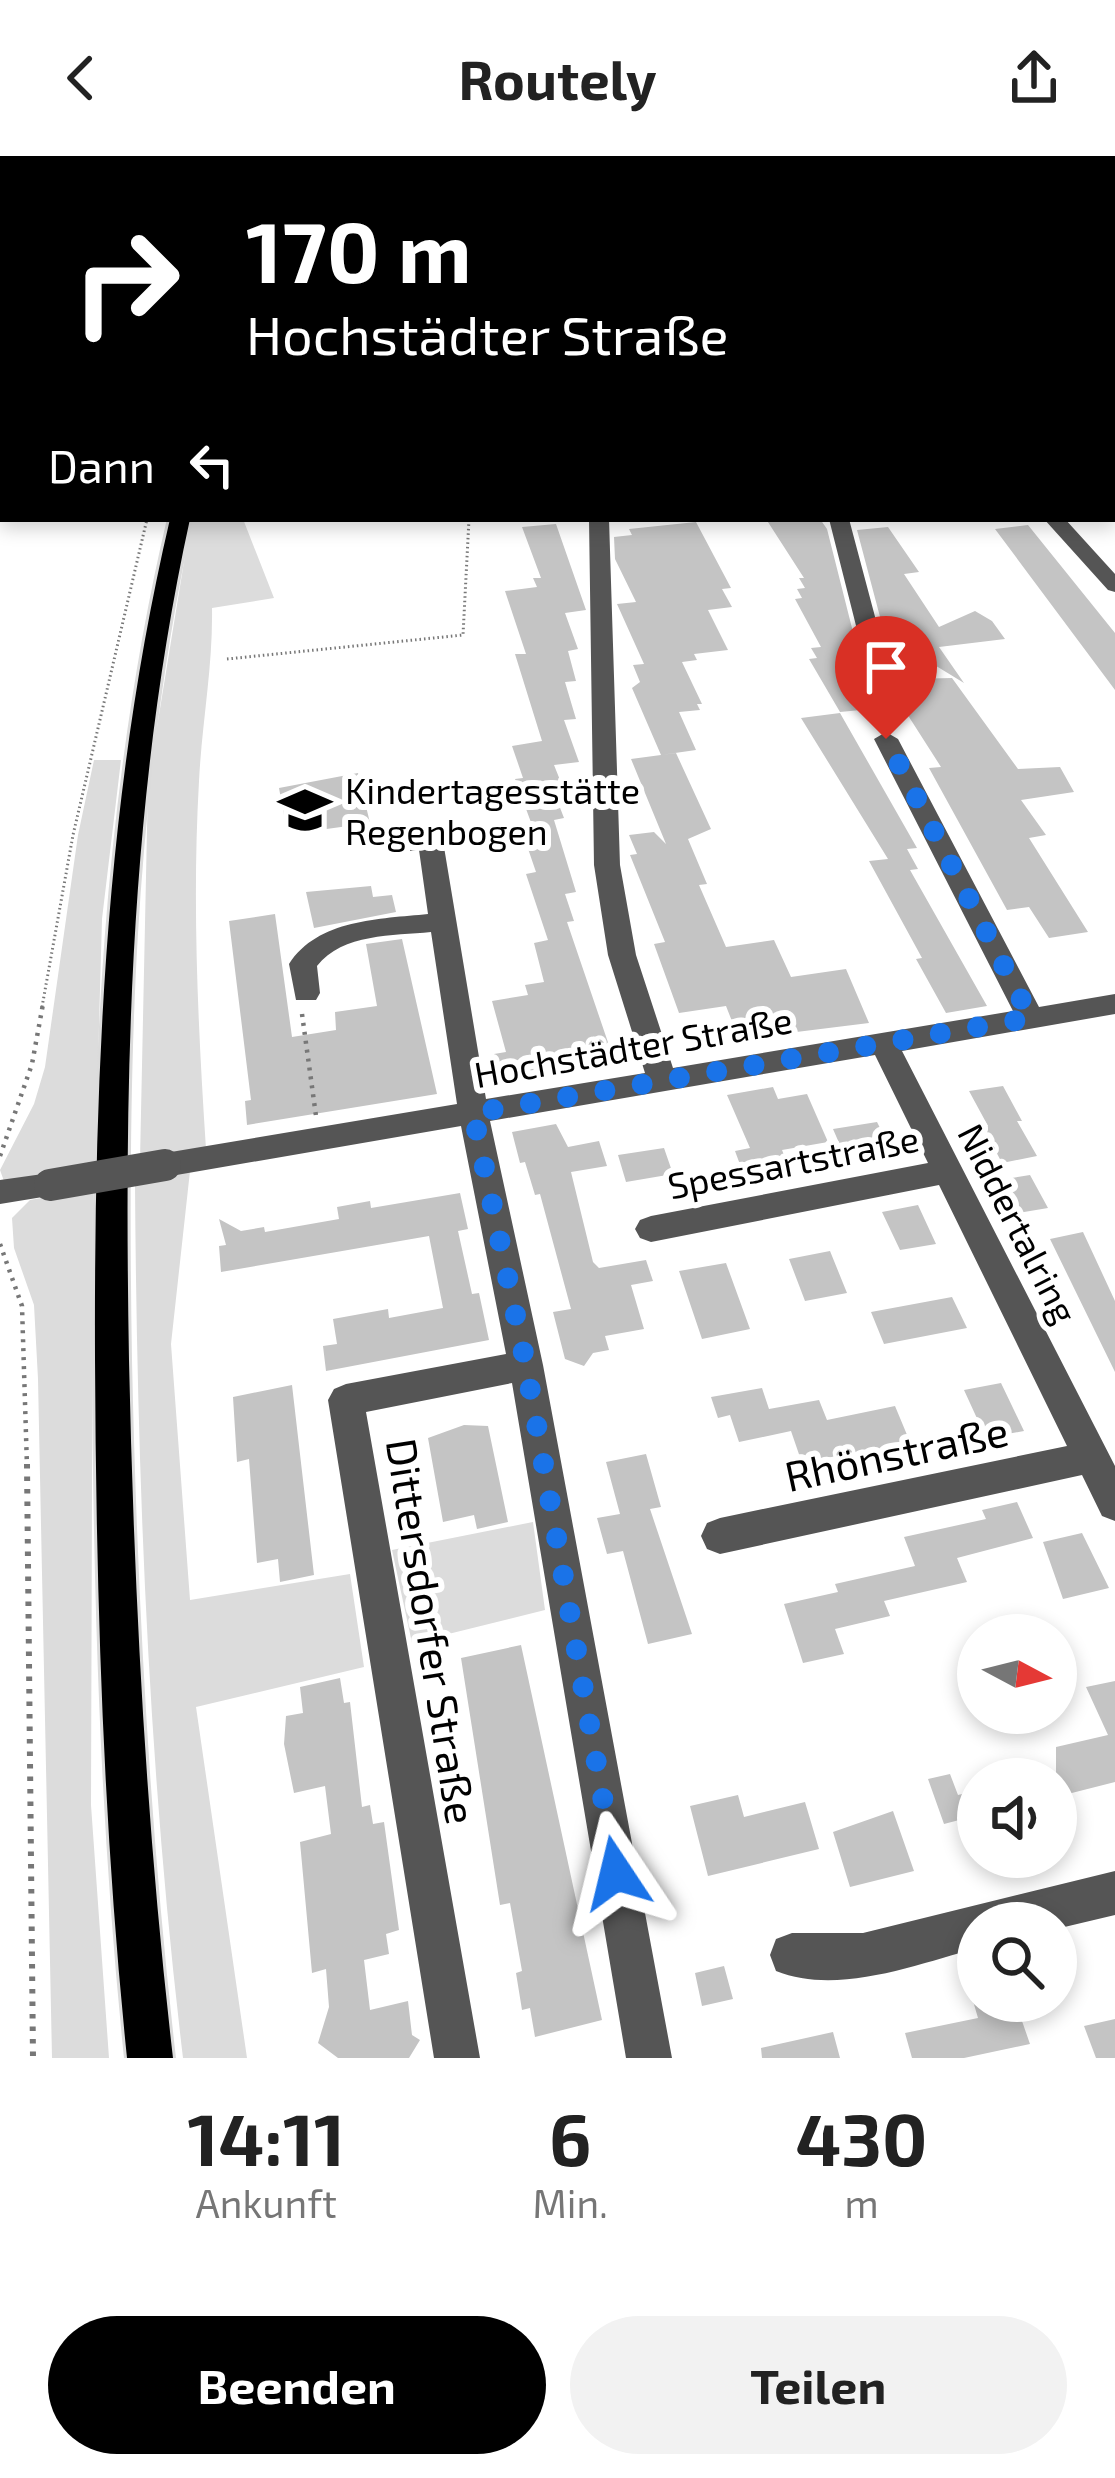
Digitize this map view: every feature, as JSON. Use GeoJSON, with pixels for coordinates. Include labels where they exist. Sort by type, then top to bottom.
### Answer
{"type":"FeatureCollection","features":[{"type":"Feature","properties":{"kind":"main road"},"geometry":{"type":"LineString","coordinates":[[150,2058],[128,1876],[113,1498],[113,1042],[120,921],[144,712],[179,522]]}},
{"type":"Feature","properties":{"kind":"street"},"geometry":{"type":"LineString","coordinates":[[599,522],[607,865],[622,956],[662,1082]]}},
{"type":"Feature","properties":{"kind":"street"},"geometry":{"type":"LineString","coordinates":[[840,522],[879,673]]}},
{"type":"Feature","properties":{"kind":"street"},"geometry":{"type":"LineString","coordinates":[[1057,522],[1115,586]]}},
{"type":"Feature","properties":{"kind":"street"},"geometry":{"type":"LineString","coordinates":[[886,739],[1031,1018]]}},
{"type":"Feature","properties":{"kind":"street"},"geometry":{"type":"LineString","coordinates":[[400,844],[430,841],[473,1113],[526,1365],[649,2058]]}},
{"type":"Feature","properties":{"kind":"street"},"geometry":{"type":"LineString","coordinates":[[307,993],[303,964],[314,951],[352,934],[440,922]]}},
{"type":"Feature","properties":{"kind":"street","name":"Hochstädter Straße"},"geometry":{"type":"LineString","coordinates":[[0,1192],[1115,1004]]}},
{"type":"Feature","properties":{"kind":"street","name":"Niddertalring"},"geometry":{"type":"LineString","coordinates":[[884,1042],[1115,1504]]}},
{"type":"Feature","properties":{"kind":"street","name":"Spessartstraße"},"geometry":{"type":"LineString","coordinates":[[651,1229],[950,1171]]}},
{"type":"Feature","properties":{"kind":"street","name":"Dittersdorfer Straße"},"geometry":{"type":"LineString","coordinates":[[457,2058],[346,1400],[526,1365]]}},
{"type":"Feature","properties":{"kind":"street","name":"Rhönstraße"},"geometry":{"type":"LineString","coordinates":[[720,1536],[1091,1456]]}},
{"type":"Feature","properties":{"kind":"street"},"geometry":{"type":"LineString","coordinates":[[1077,1902],[1115,1893]]}},
{"type":"Feature","properties":{"kind":"street"},"geometry":{"type":"LineString","coordinates":[[792,1955],[863,1954],[957,1932]]}},
{"type":"Feature","properties":{"kind":"path"},"geometry":{"type":"LineString","coordinates":[[0,1156],[32,1064],[73,835],[146,522]]}},
{"type":"Feature","properties":{"kind":"path"},"geometry":{"type":"LineString","coordinates":[[227,659],[463,635],[469,522]]}},
{"type":"Feature","properties":{"kind":"path"},"geometry":{"type":"LineString","coordinates":[[879,673],[889,729],[886,739]]}},
{"type":"Feature","properties":{"kind":"path"},"geometry":{"type":"LineString","coordinates":[[307,993],[300,1002],[320,1139]]}},
{"type":"Feature","properties":{"kind":"path"},"geometry":{"type":"LineString","coordinates":[[0,1244],[22,1306],[26,1380],[33,2058]]}},
{"type":"Feature","properties":{"kind":"shaded area"},"geometry":{"type":"Polygon","coordinates":[[[191,522],[244,522],[274,598],[212,608],[196,873],[206,1149],[140,1160],[148,782],[191,522]]]}},
{"type":"Feature","properties":{"kind":"shaded area"},"geometry":{"type":"Polygon","coordinates":[[[94,760],[121,760],[102,919],[95,1168],[5,1184],[0,1170],[34,1104],[45,1067],[78,835],[94,760]]]}},
{"type":"Feature","properties":{"kind":"shaded area"},"geometry":{"type":"Polygon","coordinates":[[[190,1171],[171,1344],[190,1600],[350,1574],[364,1667],[196,1707],[247,2058],[183,2058],[153,1730],[138,1402],[135,1183],[190,1171]]]}},
{"type":"Feature","properties":{"kind":"shaded area"},"geometry":{"type":"Polygon","coordinates":[[[93,1189],[91,1805],[109,2058],[52,2058],[38,1379],[34,1305],[14,1248],[12,1218],[30,1200],[93,1189]]]}},
{"type":"Feature","properties":{"kind":"shaded area"},"geometry":{"type":"Polygon","coordinates":[[[533,1522],[545,1610],[412,1643],[392,1550],[533,1522]]]}},
{"type":"Feature","properties":{"kind":"building"},"geometry":{"type":"Polygon","coordinates":[[[696,522],[731,588],[722,589],[732,607],[708,610],[728,650],[694,654],[697,660],[682,662],[702,704],[697,704],[700,710],[679,712],[696,750],[661,755],[632,688],[640,682],[633,665],[644,664],[617,604],[636,602],[615,559],[614,537],[632,535],[629,529],[696,522]]]}},
{"type":"Feature","properties":{"kind":"building"},"geometry":{"type":"Polygon","coordinates":[[[768,522],[822,522],[827,529],[854,636],[847,636],[867,680],[952,678],[1018,769],[1060,767],[1074,792],[1021,800],[1046,835],[1029,838],[1088,932],[1049,938],[1029,907],[1007,910],[929,768],[941,767],[902,706],[840,712],[809,659],[817,658],[811,648],[821,647],[795,599],[802,598],[797,589],[805,588],[799,578],[804,578],[768,522]]]}},
{"type":"Feature","properties":{"kind":"building"},"geometry":{"type":"Polygon","coordinates":[[[556,524],[586,610],[565,613],[578,649],[568,651],[576,681],[565,682],[576,719],[564,720],[579,762],[554,765],[562,785],[552,787],[564,818],[554,820],[576,892],[565,894],[574,921],[567,922],[614,1060],[501,1079],[494,1054],[506,1052],[492,1001],[528,995],[525,985],[544,982],[534,943],[548,940],[526,874],[536,872],[524,837],[536,836],[515,779],[523,778],[512,746],[542,741],[515,654],[526,654],[505,591],[537,587],[533,578],[541,578],[522,527],[556,524]]]}},
{"type":"Feature","properties":{"kind":"building"},"geometry":{"type":"Polygon","coordinates":[[[1028,525],[1115,633],[1115,690],[995,529],[1028,525]]]}},
{"type":"Feature","properties":{"kind":"building"},"geometry":{"type":"Polygon","coordinates":[[[888,527],[919,572],[904,574],[939,627],[975,611],[992,621],[1005,639],[939,647],[964,683],[910,650],[897,652],[905,643],[897,631],[884,632],[857,530],[888,527]]]}},
{"type":"Feature","properties":{"kind":"building"},"geometry":{"type":"Polygon","coordinates":[[[840,713],[917,848],[907,849],[918,869],[910,870],[987,1006],[946,1013],[916,959],[922,958],[869,861],[888,859],[801,718],[840,713]]]}},
{"type":"Feature","properties":{"kind":"building"},"geometry":{"type":"Polygon","coordinates":[[[676,753],[711,829],[688,839],[707,884],[699,885],[726,947],[774,940],[791,977],[846,969],[869,1023],[739,1039],[726,1006],[679,1013],[654,944],[665,942],[630,855],[637,854],[629,835],[654,832],[666,844],[631,759],[676,753]]]}},
{"type":"Feature","properties":{"kind":"building"},"geometry":{"type":"Polygon","coordinates":[[[358,773],[370,823],[312,831],[311,824],[286,827],[279,788],[358,773]]]}},
{"type":"Feature","properties":{"kind":"building"},"geometry":{"type":"Polygon","coordinates":[[[371,886],[373,897],[392,895],[396,912],[314,928],[306,892],[371,886]]]}},
{"type":"Feature","properties":{"kind":"building"},"geometry":{"type":"Polygon","coordinates":[[[275,914],[292,1037],[336,1030],[335,1012],[377,1006],[366,944],[402,939],[437,1094],[247,1125],[245,1101],[251,1100],[229,921],[275,914]]]}},
{"type":"Feature","properties":{"kind":"building"},"geometry":{"type":"Polygon","coordinates":[[[1003,1086],[1037,1156],[1002,1163],[983,1127],[988,1126],[969,1091],[1003,1086]]]}},
{"type":"Feature","properties":{"kind":"building"},"geometry":{"type":"Polygon","coordinates":[[[773,1087],[778,1099],[807,1094],[828,1142],[782,1150],[790,1170],[745,1178],[735,1151],[750,1148],[727,1095],[773,1087]]]}},
{"type":"Feature","properties":{"kind":"building"},"geometry":{"type":"Polygon","coordinates":[[[877,1122],[892,1152],[846,1159],[833,1129],[877,1122]]]}},
{"type":"Feature","properties":{"kind":"building"},"geometry":{"type":"Polygon","coordinates":[[[556,1124],[568,1147],[599,1141],[607,1166],[571,1172],[593,1262],[599,1268],[646,1260],[653,1281],[631,1285],[644,1329],[605,1336],[609,1350],[593,1353],[584,1366],[565,1359],[553,1312],[571,1309],[540,1194],[535,1195],[525,1162],[520,1163],[512,1132],[556,1124]]]}},
{"type":"Feature","properties":{"kind":"building"},"geometry":{"type":"Polygon","coordinates":[[[664,1148],[673,1174],[626,1182],[618,1155],[664,1148]]]}},
{"type":"Feature","properties":{"kind":"building"},"geometry":{"type":"Polygon","coordinates":[[[1030,1175],[1048,1208],[1018,1213],[1000,1180],[1030,1175]]]}},
{"type":"Feature","properties":{"kind":"building"},"geometry":{"type":"Polygon","coordinates":[[[460,1193],[468,1229],[458,1231],[472,1294],[479,1293],[489,1340],[326,1371],[323,1346],[337,1344],[333,1319],[388,1309],[389,1318],[443,1308],[429,1236],[221,1272],[219,1246],[226,1245],[219,1219],[241,1231],[264,1227],[265,1232],[339,1219],[337,1207],[370,1201],[371,1208],[460,1193]]]}},
{"type":"Feature","properties":{"kind":"building"},"geometry":{"type":"Polygon","coordinates":[[[918,1205],[936,1244],[900,1250],[882,1212],[918,1205]]]}},
{"type":"Feature","properties":{"kind":"building"},"geometry":{"type":"Polygon","coordinates":[[[1083,1232],[1115,1301],[1115,1372],[1050,1239],[1083,1232]]]}},
{"type":"Feature","properties":{"kind":"building"},"geometry":{"type":"Polygon","coordinates":[[[830,1251],[847,1293],[805,1301],[789,1259],[830,1251]]]}},
{"type":"Feature","properties":{"kind":"building"},"geometry":{"type":"Polygon","coordinates":[[[726,1263],[750,1329],[702,1339],[679,1271],[726,1263]]]}},
{"type":"Feature","properties":{"kind":"building"},"geometry":{"type":"Polygon","coordinates":[[[952,1297],[967,1328],[884,1344],[871,1312],[952,1297]]]}},
{"type":"Feature","properties":{"kind":"building"},"geometry":{"type":"Polygon","coordinates":[[[1001,1383],[1024,1431],[986,1438],[964,1390],[1001,1383]]]}},
{"type":"Feature","properties":{"kind":"building"},"geometry":{"type":"Polygon","coordinates":[[[292,1385],[314,1575],[280,1582],[278,1559],[257,1563],[249,1459],[237,1462],[233,1397],[292,1385]]]}},
{"type":"Feature","properties":{"kind":"building"},"geometry":{"type":"Polygon","coordinates":[[[762,1388],[769,1409],[819,1400],[827,1420],[895,1406],[915,1454],[876,1462],[871,1449],[802,1463],[791,1431],[739,1442],[730,1415],[718,1418],[711,1397],[762,1388]]]}},
{"type":"Feature","properties":{"kind":"building"},"geometry":{"type":"Polygon","coordinates":[[[464,1425],[488,1426],[508,1522],[477,1529],[474,1515],[443,1522],[428,1438],[464,1425]]]}},
{"type":"Feature","properties":{"kind":"building"},"geometry":{"type":"Polygon","coordinates":[[[646,1454],[661,1507],[650,1509],[692,1634],[648,1644],[623,1551],[607,1554],[597,1518],[620,1514],[606,1462],[646,1454]]]}},
{"type":"Feature","properties":{"kind":"building"},"geometry":{"type":"Polygon","coordinates":[[[1017,1502],[1033,1538],[957,1558],[967,1582],[884,1601],[890,1616],[835,1629],[844,1654],[803,1663],[784,1604],[838,1592],[835,1584],[915,1566],[904,1537],[986,1519],[982,1510],[1017,1502]]]}},
{"type":"Feature","properties":{"kind":"building"},"geometry":{"type":"Polygon","coordinates":[[[1082,1533],[1109,1588],[1063,1599],[1043,1542],[1082,1533]]]}},
{"type":"Feature","properties":{"kind":"building"},"geometry":{"type":"Polygon","coordinates":[[[521,1645],[602,2020],[535,2037],[530,2008],[522,2010],[516,1973],[522,1971],[510,1903],[500,1905],[461,1658],[521,1645]]]}},
{"type":"Feature","properties":{"kind":"building"},"geometry":{"type":"Polygon","coordinates":[[[340,1678],[344,1703],[350,1702],[362,1807],[370,1805],[373,1824],[384,1822],[399,1930],[386,1934],[389,1954],[364,1960],[370,2010],[408,2001],[412,2035],[420,2040],[409,2058],[338,2058],[318,2043],[329,2007],[326,1969],[312,1973],[300,1842],[331,1834],[325,1786],[294,1793],[284,1744],[286,1716],[303,1713],[300,1687],[340,1678]]]}},
{"type":"Feature","properties":{"kind":"building"},"geometry":{"type":"Polygon","coordinates":[[[1115,1681],[1115,1782],[1077,1792],[1077,1758],[1056,1758],[1056,1747],[1108,1735],[1086,1687],[1115,1681]]]}},
{"type":"Feature","properties":{"kind":"building"},"geometry":{"type":"Polygon","coordinates":[[[950,1774],[957,1792],[957,1821],[944,1824],[928,1779],[950,1774]]]}},
{"type":"Feature","properties":{"kind":"building"},"geometry":{"type":"Polygon","coordinates":[[[738,1795],[744,1817],[805,1802],[819,1849],[708,1876],[690,1806],[738,1795]]]}},
{"type":"Feature","properties":{"kind":"building"},"geometry":{"type":"Polygon","coordinates":[[[893,1811],[914,1871],[850,1887],[833,1832],[893,1811]]]}},
{"type":"Feature","properties":{"kind":"building"},"geometry":{"type":"Polygon","coordinates":[[[724,1966],[733,1999],[702,2006],[695,1973],[724,1966]]]}},
{"type":"Feature","properties":{"kind":"building"},"geometry":{"type":"Polygon","coordinates":[[[1115,2019],[1115,2058],[1096,2058],[1084,2026],[1115,2019]]]}},
{"type":"Feature","properties":{"kind":"building"},"geometry":{"type":"Polygon","coordinates":[[[959,2022],[1022,2022],[1030,2044],[964,2058],[912,2058],[905,2033],[959,2022]]]}},
{"type":"Feature","properties":{"kind":"building"},"geometry":{"type":"Polygon","coordinates":[[[833,2032],[840,2058],[762,2058],[761,2048],[833,2032]]]}},
{"type":"Feature","properties":{"kind":"place","name":"Kindertagesstätte Regenbogen"},"geometry":{"type":"Point","coordinates":[305,810]}},
{"type":"Feature","properties":{"kind":"route"},"geometry":{"type":"LineString","coordinates":[[616,1873],[526,1365],[473,1113],[1031,1018],[886,739]]}}]}
